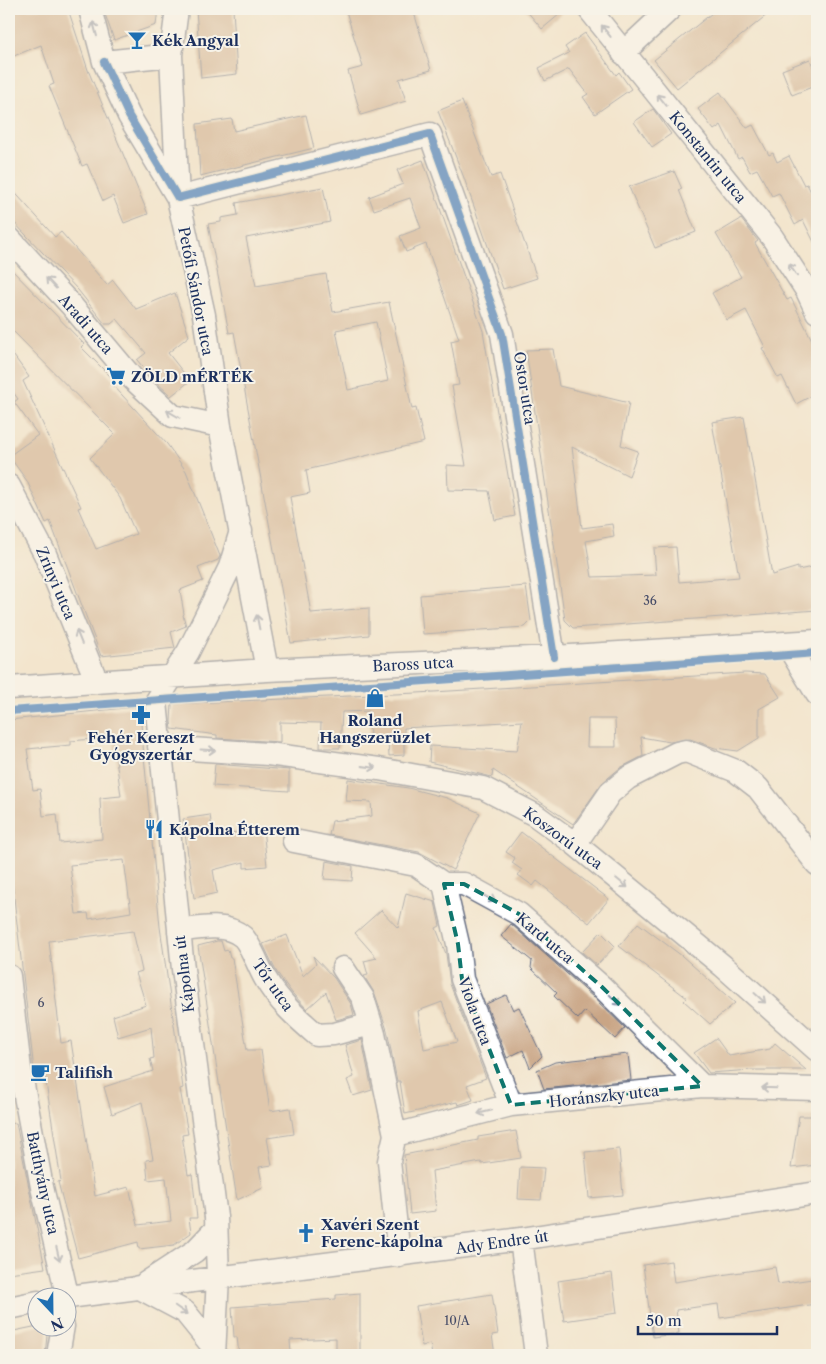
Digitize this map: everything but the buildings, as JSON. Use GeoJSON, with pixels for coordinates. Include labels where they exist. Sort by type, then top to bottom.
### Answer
{"type":"FeatureCollection","features":[{"type":"Feature","properties":{"kind":"street","name":"Petőfi Sándor utca"},"geometry":{"type":"LineString","coordinates":[[90,9],[104,62],[129,116],[178,198]]}},
{"type":"Feature","properties":{"kind":"street","name":"Petőfi Sándor utca"},"geometry":{"type":"LineString","coordinates":[[177,9],[171,55],[178,198],[204,316],[220,426],[267,670]]}},
{"type":"Feature","properties":{"kind":"street","name":"Konstantin utca"},"geometry":{"type":"LineString","coordinates":[[589,9],[772,236],[807,291],[817,312]]}},
{"type":"Feature","properties":{"kind":"street"},"geometry":{"type":"LineString","coordinates":[[624,52],[670,9]]}},
{"type":"Feature","properties":{"kind":"street"},"geometry":{"type":"LineString","coordinates":[[104,62],[171,55]]}},
{"type":"Feature","properties":{"kind":"street","name":"Ostor utca"},"geometry":{"type":"LineString","coordinates":[[178,198],[430,134],[502,334],[554,657]]}},
{"type":"Feature","properties":{"kind":"street","name":"Aradi utca"},"geometry":{"type":"LineString","coordinates":[[9,238],[71,305],[133,379],[173,416],[220,426]]}},
{"type":"Feature","properties":{"kind":"street","name":"Zrínyi utca"},"geometry":{"type":"LineString","coordinates":[[9,486],[45,554],[97,682]]}},
{"type":"Feature","properties":{"kind":"street","name":"Petőfi Sándor utca"},"geometry":{"type":"LineString","coordinates":[[173,675],[188,652],[230,567],[241,531]]}},
{"type":"Feature","properties":{"kind":"street","name":"Baross utca"},"geometry":{"type":"LineString","coordinates":[[9,688],[173,675],[554,657],[817,641]]}},
{"type":"Feature","properties":{"kind":"street"},"geometry":{"type":"LineString","coordinates":[[786,643],[817,694]]}},
{"type":"Feature","properties":{"kind":"street","name":"Kápolna út"},"geometry":{"type":"LineString","coordinates":[[173,675],[156,702],[159,747],[179,930],[216,1229],[218,1277],[214,1352]]}},
{"type":"Feature","properties":{"kind":"street","name":"Koszorú utca"},"geometry":{"type":"LineString","coordinates":[[159,747],[268,754],[380,769],[484,788],[535,815],[575,844],[723,966],[817,1050]]}},
{"type":"Feature","properties":{"kind":"street"},"geometry":{"type":"LineString","coordinates":[[575,844],[610,793],[628,778],[678,753],[686,751],[736,771],[758,788],[817,864]]}},
{"type":"Feature","properties":{"kind":"street","name":"Kard utca"},"geometry":{"type":"LineString","coordinates":[[294,841],[416,865],[444,884],[464,884],[519,914],[602,987],[702,1086]]}},
{"type":"Feature","properties":{"kind":"street","name":"Viola utca"},"geometry":{"type":"LineString","coordinates":[[444,884],[458,944],[462,979],[511,1106]]}},
{"type":"Feature","properties":{"kind":"street","name":"Tőr utca"},"geometry":{"type":"LineString","coordinates":[[179,930],[206,927],[225,929],[243,938],[266,980],[290,1012],[317,1035],[334,1034],[371,1024]]}},
{"type":"Feature","properties":{"kind":"street"},"geometry":{"type":"LineString","coordinates":[[343,968],[363,998],[371,1024],[395,1135],[389,1161],[399,1256]]}},
{"type":"Feature","properties":{"kind":"street","name":"Batthyány utca"},"geometry":{"type":"LineString","coordinates":[[9,976],[14,1070],[65,1286]]}},
{"type":"Feature","properties":{"kind":"street","name":"Horánszky utca"},"geometry":{"type":"LineString","coordinates":[[395,1135],[511,1106],[702,1086],[817,1090]]}},
{"type":"Feature","properties":{"kind":"street","name":"Ady Endre út"},"geometry":{"type":"LineString","coordinates":[[78,1296],[138,1287],[521,1240],[817,1193]]}},
{"type":"Feature","properties":{"kind":"street"},"geometry":{"type":"LineString","coordinates":[[214,1352],[185,1312],[138,1287],[195,1251],[216,1229]]}},
{"type":"Feature","properties":{"kind":"street"},"geometry":{"type":"LineString","coordinates":[[521,1240],[536,1355]]}},
{"type":"Feature","properties":{"kind":"street"},"geometry":{"type":"LineString","coordinates":[[9,1308],[28,1304]]}},
{"type":"Feature","properties":{"kind":"street"},"geometry":{"type":"LineString","coordinates":[[58,1355],[61,1336]]}},
{"type":"Feature","properties":{"kind":"highlighted area"},"geometry":{"type":"Polygon","coordinates":[[[444,884],[464,884],[519,914],[602,987],[702,1086],[511,1105],[462,979],[458,944],[444,884]]]}},
{"type":"Feature","properties":{"kind":"cycle path"},"geometry":{"type":"LineString","coordinates":[[104,62],[129,116],[178,198],[430,134],[502,334],[554,657]]}},
{"type":"Feature","properties":{"kind":"cycle path"},"geometry":{"type":"LineString","coordinates":[[9,711],[817,653]]}},
{"type":"Feature","properties":{"kind":"place","name":"Kék Angyal"},"geometry":{"type":"Point","coordinates":[137,40]}},
{"type":"Feature","properties":{"kind":"place","name":"ZÖLD mÉRTÉK"},"geometry":{"type":"Point","coordinates":[116,376]}},
{"type":"Feature","properties":{"kind":"place","name":"Roland Hangszerüzlet"},"geometry":{"type":"Point","coordinates":[375,698]}},
{"type":"Feature","properties":{"kind":"place","name":"Fehér Kereszt Gyógyszertár"},"geometry":{"type":"Point","coordinates":[141,715]}},
{"type":"Feature","properties":{"kind":"place","name":"Kápolna Étterem"},"geometry":{"type":"Point","coordinates":[154,829]}},
{"type":"Feature","properties":{"kind":"place","name":"Talifish"},"geometry":{"type":"Point","coordinates":[40,1072]}},
{"type":"Feature","properties":{"kind":"place","name":"Xavéri Szent Ferenc-kápolna"},"geometry":{"type":"Point","coordinates":[306,1233]}}]}
